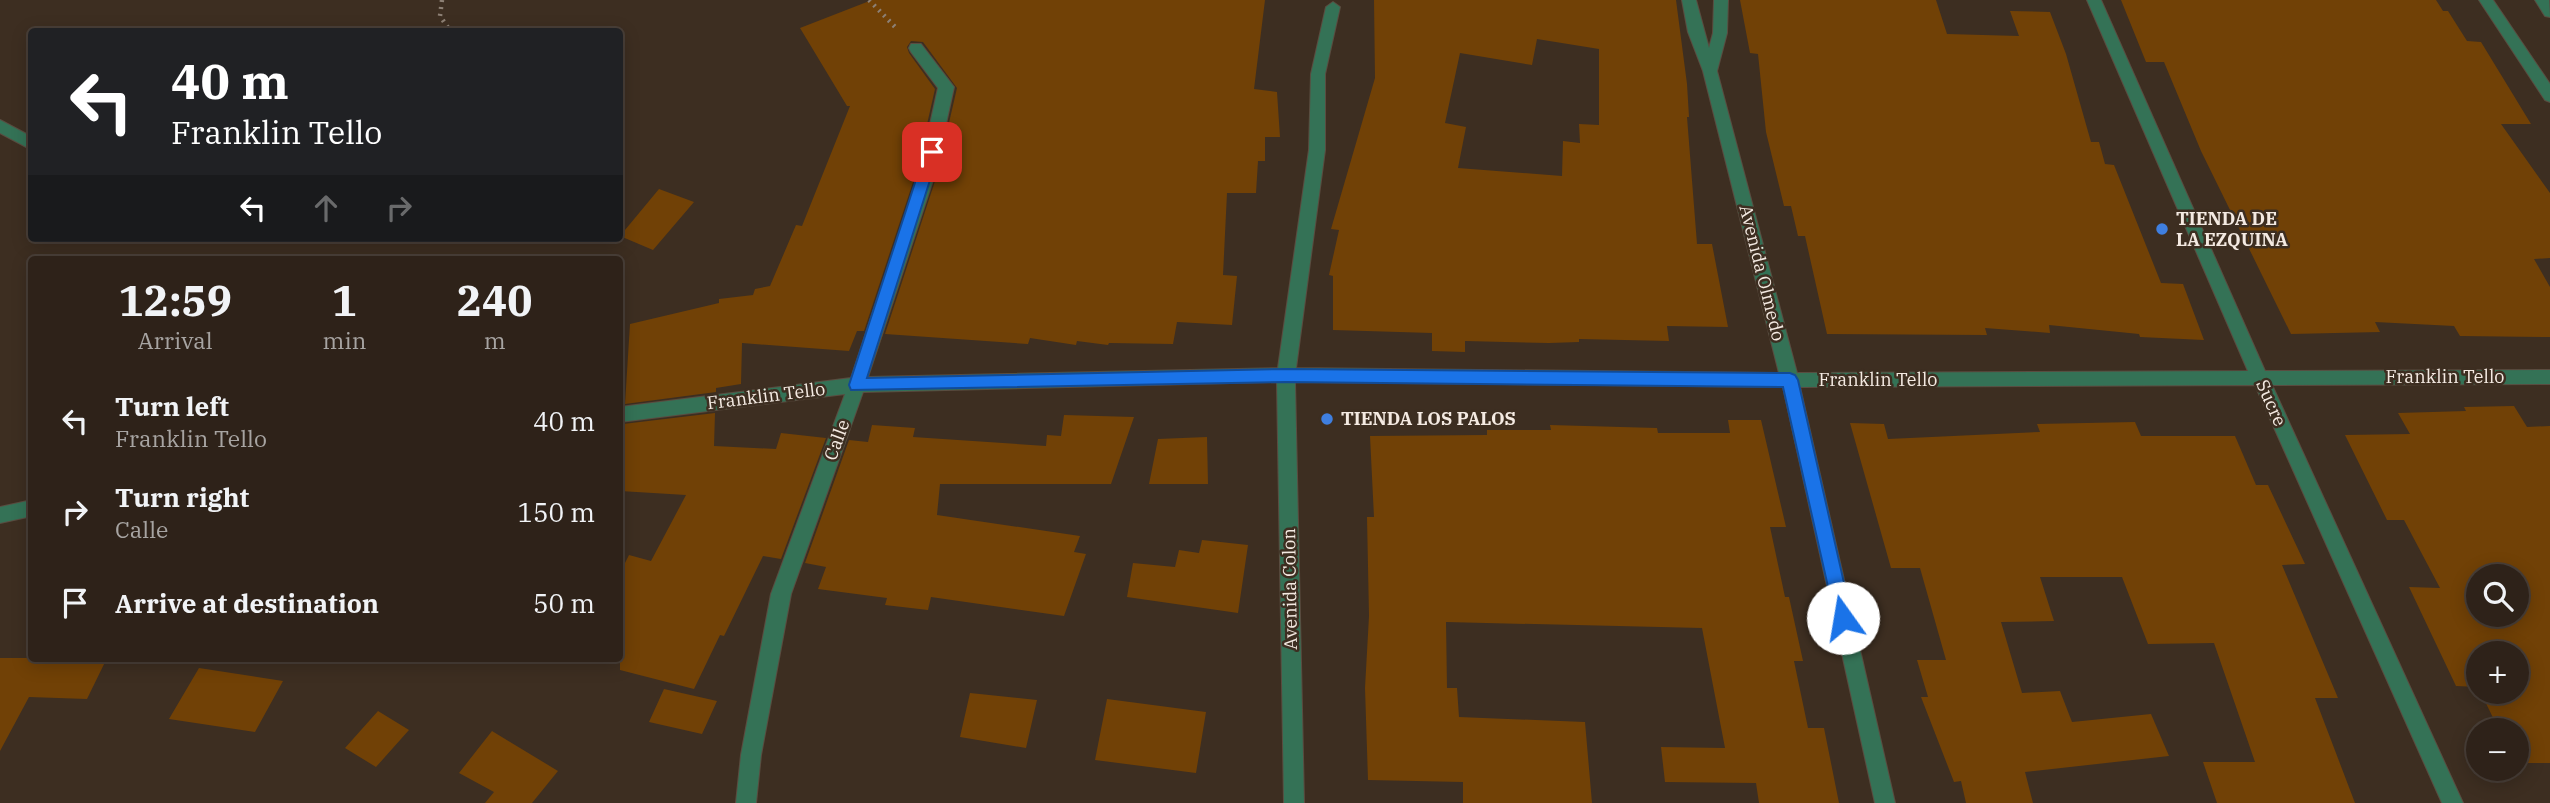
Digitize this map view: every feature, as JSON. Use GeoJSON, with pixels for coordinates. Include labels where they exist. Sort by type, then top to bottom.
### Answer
{"type":"FeatureCollection","features":[{"type":"Feature","properties":{"kind":"street","name":"Avenida Olmedo"},"geometry":{"type":"LineString","coordinates":[[1689,0],[1695,32],[1710,71],[1790,380],[1885,803]]}},
{"type":"Feature","properties":{"kind":"street","name":"Avenida Olmedo"},"geometry":{"type":"LineString","coordinates":[[1710,71],[1720,33],[1721,0]]}},
{"type":"Feature","properties":{"kind":"street","name":"Sucre"},"geometry":{"type":"LineString","coordinates":[[2094,0],[2260,378],[2453,803]]}},
{"type":"Feature","properties":{"kind":"street"},"geometry":{"type":"LineString","coordinates":[[2486,0],[2550,96]]}},
{"type":"Feature","properties":{"kind":"street"},"geometry":{"type":"LineString","coordinates":[[2542,0],[2550,12]]}},
{"type":"Feature","properties":{"kind":"street","name":"Avenida Colon"},"geometry":{"type":"LineString","coordinates":[[1294,803],[1286,375],[1317,150],[1318,74],[1333,7]]}},
{"type":"Feature","properties":{"kind":"street","name":"Calle"},"geometry":{"type":"LineString","coordinates":[[746,803],[751,755],[781,594],[857,385],[927,174],[946,87],[916,48]]}},
{"type":"Feature","properties":{"kind":"street"},"geometry":{"type":"LineString","coordinates":[[0,126],[28,142]]}},
{"type":"Feature","properties":{"kind":"street","name":"Franklin Tello"},"geometry":{"type":"LineString","coordinates":[[623,414],[857,385],[1286,375],[1790,380],[2550,377]]}},
{"type":"Feature","properties":{"kind":"street"},"geometry":{"type":"LineString","coordinates":[[0,514],[28,509]]}},
{"type":"Feature","properties":{"kind":"path"},"geometry":{"type":"LineString","coordinates":[[442,0],[440,16],[448,28]]}},
{"type":"Feature","properties":{"kind":"path"},"geometry":{"type":"LineString","coordinates":[[869,0],[916,48]]}},
{"type":"Feature","properties":{"kind":"building"},"geometry":{"type":"Polygon","coordinates":[[[872,0],[1265,0],[1254,89],[1277,92],[1280,137],[1265,137],[1265,161],[1258,161],[1256,193],[1227,193],[1223,275],[1237,276],[1232,325],[1177,322],[1173,344],[1108,345],[1077,341],[1076,345],[1030,338],[1028,344],[885,334],[937,175],[957,88],[923,42],[911,41],[907,47],[909,53],[935,89],[916,173],[864,331],[857,331],[849,351],[742,343],[741,384],[716,388],[716,392],[625,404],[630,324],[719,303],[719,299],[753,295],[755,289],[770,286],[796,225],[802,226],[850,106],[847,106],[800,28],[872,0]]]}},
{"type":"Feature","properties":{"kind":"building"},"geometry":{"type":"Polygon","coordinates":[[[1374,0],[1676,0],[1687,84],[1697,244],[1712,244],[1728,327],[1667,326],[1669,341],[1465,341],[1465,352],[1432,351],[1432,333],[1333,330],[1333,276],[1329,275],[1339,230],[1331,229],[1375,78],[1374,0]],[[1537,39],[1532,65],[1460,53],[1445,123],[1466,127],[1458,168],[1562,176],[1563,141],[1580,143],[1579,124],[1599,125],[1599,49],[1537,39]]]}},
{"type":"Feature","properties":{"kind":"building"},"geometry":{"type":"Polygon","coordinates":[[[1740,0],[1936,0],[1947,34],[2019,36],[2010,11],[2050,12],[2066,54],[2091,142],[2099,142],[2105,164],[2114,165],[2161,283],[2183,284],[2204,340],[2140,337],[2139,334],[2049,325],[2050,333],[1985,328],[1987,335],[1827,334],[1805,236],[1798,236],[1791,206],[1784,206],[1766,132],[1758,54],[1750,53],[1740,0]]]}},
{"type":"Feature","properties":{"kind":"building"},"geometry":{"type":"Polygon","coordinates":[[[2121,0],[2436,0],[2443,11],[2448,11],[2467,41],[2481,42],[2531,124],[2501,124],[2550,193],[2550,258],[2534,259],[2550,287],[2550,337],[2460,336],[2454,326],[2375,322],[2380,332],[2291,334],[2201,151],[2164,62],[2146,62],[2121,0]]]}},
{"type":"Feature","properties":{"kind":"building"},"geometry":{"type":"Polygon","coordinates":[[[659,189],[694,202],[653,250],[623,237],[623,232],[659,189]]]}},
{"type":"Feature","properties":{"kind":"building"},"geometry":{"type":"Polygon","coordinates":[[[2514,406],[2527,427],[2550,426],[2550,763],[2529,763],[2529,718],[2493,718],[2486,704],[2529,704],[2529,641],[2466,641],[2466,686],[2456,686],[2409,587],[2440,588],[2404,520],[2387,520],[2345,435],[2410,434],[2398,413],[2466,411],[2464,407],[2514,406]]]}},
{"type":"Feature","properties":{"kind":"building"},"geometry":{"type":"Polygon","coordinates":[[[715,413],[714,446],[776,449],[781,433],[826,438],[781,559],[763,556],[724,636],[720,635],[694,689],[620,670],[620,662],[623,662],[623,567],[629,555],[651,561],[686,495],[623,491],[623,424],[715,413]]]}},
{"type":"Feature","properties":{"kind":"building"},"geometry":{"type":"Polygon","coordinates":[[[1064,415],[1134,417],[1111,484],[940,484],[937,515],[1080,536],[1074,552],[1086,554],[1064,616],[931,597],[928,610],[885,605],[887,598],[818,589],[826,567],[805,563],[849,440],[868,442],[872,425],[915,428],[913,437],[1046,446],[1047,435],[1061,436],[1064,415]]]}},
{"type":"Feature","properties":{"kind":"building"},"geometry":{"type":"Polygon","coordinates":[[[1728,420],[1761,420],[1786,527],[1770,527],[1785,597],[1789,597],[1803,661],[1794,661],[1808,728],[1824,728],[1839,803],[1759,803],[1756,783],[1665,782],[1661,747],[1725,748],[1702,628],[1446,622],[1447,688],[1457,688],[1459,717],[1585,722],[1592,803],[1463,803],[1463,782],[1368,780],[1365,688],[1369,616],[1367,517],[1374,517],[1370,436],[1487,435],[1487,430],[1551,430],[1550,425],[1657,428],[1658,433],[1730,433],[1728,420]]]}},
{"type":"Feature","properties":{"kind":"building"},"geometry":{"type":"Polygon","coordinates":[[[2135,422],[2141,436],[2235,436],[2256,485],[2268,485],[2305,564],[2282,565],[2338,698],[2315,698],[2355,803],[2217,803],[2203,762],[2255,762],[2214,643],[2148,644],[2122,577],[2040,577],[2054,621],[2001,622],[2022,693],[2060,691],[2072,722],[2151,714],[2169,756],[2025,772],[2033,803],[1966,803],[1961,781],[1954,782],[1921,697],[1928,697],[1917,660],[1946,660],[1920,568],[1891,568],[1850,423],[1884,424],[1888,439],[2040,432],[2037,424],[2135,422]]]}},
{"type":"Feature","properties":{"kind":"building"},"geometry":{"type":"Polygon","coordinates":[[[1207,437],[1208,484],[1149,484],[1158,439],[1207,437]]]}},
{"type":"Feature","properties":{"kind":"building"},"geometry":{"type":"Polygon","coordinates":[[[1202,540],[1248,545],[1238,613],[1127,597],[1133,563],[1175,567],[1179,550],[1199,553],[1202,540]]]}},
{"type":"Feature","properties":{"kind":"building"},"geometry":{"type":"Polygon","coordinates":[[[0,658],[28,658],[28,662],[105,662],[87,699],[29,697],[0,751],[0,658]]]}},
{"type":"Feature","properties":{"kind":"building"},"geometry":{"type":"Polygon","coordinates":[[[199,668],[283,681],[255,732],[169,719],[199,668]]]}},
{"type":"Feature","properties":{"kind":"building"},"geometry":{"type":"Polygon","coordinates":[[[664,689],[717,701],[702,734],[649,722],[664,689]]]}},
{"type":"Feature","properties":{"kind":"building"},"geometry":{"type":"Polygon","coordinates":[[[970,693],[1037,700],[1026,748],[960,737],[970,693]]]}},
{"type":"Feature","properties":{"kind":"building"},"geometry":{"type":"Polygon","coordinates":[[[1107,699],[1206,712],[1196,773],[1095,760],[1107,699]]]}},
{"type":"Feature","properties":{"kind":"building"},"geometry":{"type":"Polygon","coordinates":[[[378,711],[409,730],[376,767],[345,748],[378,711]]]}},
{"type":"Feature","properties":{"kind":"building"},"geometry":{"type":"Polygon","coordinates":[[[492,731],[558,771],[532,803],[485,803],[494,792],[459,773],[492,731]]]}},
{"type":"Feature","properties":{"kind":"place","name":"TIENDA DE LA EZQUINA"},"geometry":{"type":"Point","coordinates":[2162,229]}},
{"type":"Feature","properties":{"kind":"place","name":"TIENDA LOS PALOS"},"geometry":{"type":"Point","coordinates":[1327,419]}},
{"type":"Feature","properties":{"kind":"route"},"geometry":{"type":"LineString","coordinates":[[932,152],[857,385],[1286,375],[1790,380],[1843,618]]}}]}
